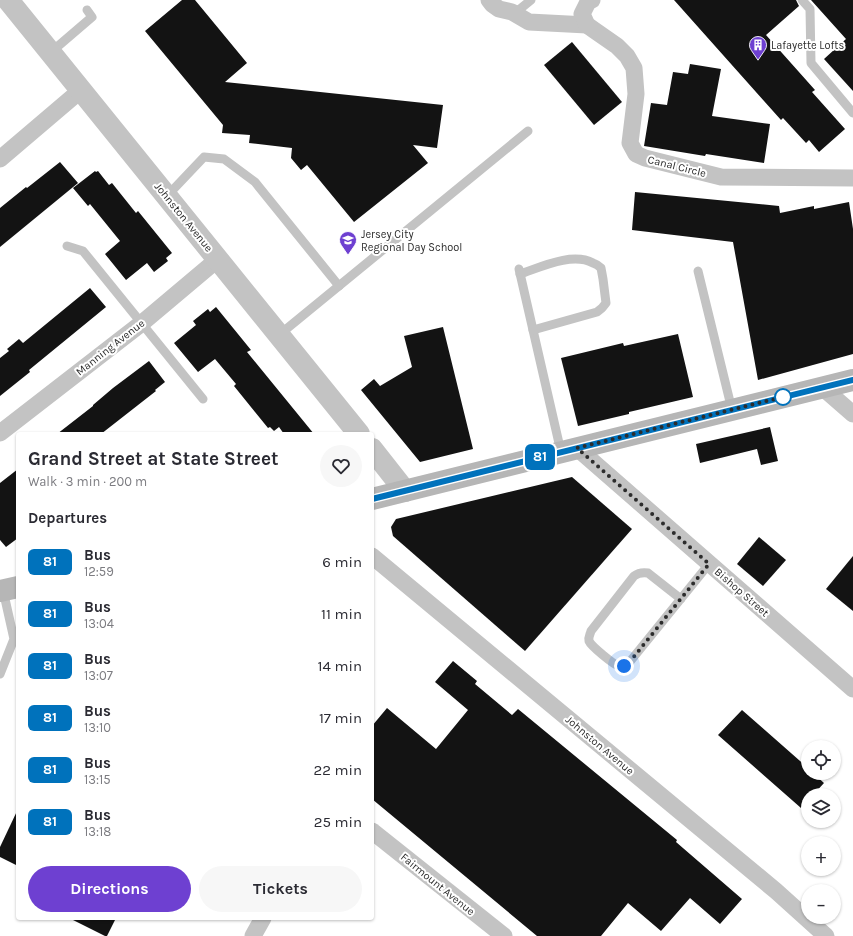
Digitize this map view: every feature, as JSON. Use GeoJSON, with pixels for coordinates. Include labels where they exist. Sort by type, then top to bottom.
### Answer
{"type":"FeatureCollection","features":[{"type":"Feature","properties":{"kind":"main road"},"geometry":{"type":"LineString","coordinates":[[374,498],[853,380]]}},
{"type":"Feature","properties":{"kind":"street","name":"Johnston Avenue"},"geometry":{"type":"LineString","coordinates":[[8,0],[357,432]]}},
{"type":"Feature","properties":{"kind":"street"},"geometry":{"type":"LineString","coordinates":[[489,0],[499,9],[512,12],[529,22],[587,25],[582,14],[588,2],[592,0]]}},
{"type":"Feature","properties":{"kind":"street","name":"Canal Circle"},"geometry":{"type":"LineString","coordinates":[[587,25],[617,46],[627,56],[634,68],[636,94],[630,143],[636,154],[645,158],[722,177],[853,178]]}},
{"type":"Feature","properties":{"kind":"street"},"geometry":{"type":"LineString","coordinates":[[0,159],[81,90]]}},
{"type":"Feature","properties":{"kind":"street","name":"Manning Avenue"},"geometry":{"type":"LineString","coordinates":[[0,433],[142,322],[218,259]]}},
{"type":"Feature","properties":{"kind":"street"},"geometry":{"type":"LineString","coordinates":[[822,387],[853,414]]}},
{"type":"Feature","properties":{"kind":"street","name":"Bishop Street"},"geometry":{"type":"LineString","coordinates":[[569,450],[709,564],[853,689]]}},
{"type":"Feature","properties":{"kind":"street"},"geometry":{"type":"LineString","coordinates":[[374,452],[405,490]]}},
{"type":"Feature","properties":{"kind":"street","name":"Johnston Avenue"},"geometry":{"type":"LineString","coordinates":[[374,558],[776,891],[826,936]]}},
{"type":"Feature","properties":{"kind":"street","name":"Fairmount Avenue"},"geometry":{"type":"LineString","coordinates":[[374,833],[504,936]]}},
{"type":"Feature","properties":{"kind":"street"},"geometry":{"type":"LineString","coordinates":[[253,936],[262,920]]}},
{"type":"Feature","properties":{"kind":"lane"},"geometry":{"type":"LineString","coordinates":[[512,12],[520,9],[531,0]]}},
{"type":"Feature","properties":{"kind":"lane"},"geometry":{"type":"LineString","coordinates":[[802,0],[810,9],[812,63],[853,113]]}},
{"type":"Feature","properties":{"kind":"lane"},"geometry":{"type":"LineString","coordinates":[[50,52],[92,17],[87,10]]}},
{"type":"Feature","properties":{"kind":"lane"},"geometry":{"type":"LineString","coordinates":[[279,335],[528,131]]}},
{"type":"Feature","properties":{"kind":"lane"},"geometry":{"type":"LineString","coordinates":[[167,196],[204,157],[224,159],[256,182],[339,286]]}},
{"type":"Feature","properties":{"kind":"lane"},"geometry":{"type":"LineString","coordinates":[[67,246],[83,251],[203,398]]}},
{"type":"Feature","properties":{"kind":"lane"},"geometry":{"type":"LineString","coordinates":[[533,330],[597,312],[602,308],[606,303],[601,268],[594,263],[571,259],[519,271],[533,330],[569,450]]}},
{"type":"Feature","properties":{"kind":"lane"},"geometry":{"type":"LineString","coordinates":[[698,271],[732,410]]}},
{"type":"Feature","properties":{"kind":"lane"},"geometry":{"type":"LineString","coordinates":[[681,599],[648,573],[644,572],[637,574],[591,632],[589,641],[591,645],[615,664],[624,666],[628,664],[681,599],[709,564]]}},
{"type":"Feature","properties":{"kind":"lane"},"geometry":{"type":"LineString","coordinates":[[0,674],[14,639],[7,589]]}},
{"type":"Feature","properties":{"kind":"building"},"geometry":{"type":"Polygon","coordinates":[[[182,0],[195,0],[247,63],[225,82],[443,105],[437,148],[413,145],[428,163],[354,222],[307,165],[301,170],[291,158],[292,148],[249,143],[250,135],[222,133],[223,125],[145,31],[182,0]]]}},
{"type":"Feature","properties":{"kind":"building","name":"Lafayette Lofts"},"geometry":{"type":"Polygon","coordinates":[[[674,0],[796,0],[799,6],[766,35],[815,90],[812,92],[845,129],[819,152],[809,140],[806,143],[783,118],[781,120],[674,0]]]}},
{"type":"Feature","properties":{"kind":"building"},"geometry":{"type":"Polygon","coordinates":[[[811,0],[853,0],[853,91],[824,59],[846,39],[811,0]]]}},
{"type":"Feature","properties":{"kind":"building"},"geometry":{"type":"Polygon","coordinates":[[[572,42],[622,102],[594,125],[544,65],[572,42]]]}},
{"type":"Feature","properties":{"kind":"building"},"geometry":{"type":"Polygon","coordinates":[[[690,64],[721,69],[712,116],[770,124],[764,163],[706,154],[705,156],[644,146],[651,103],[667,105],[673,72],[688,74],[690,64]]]}},
{"type":"Feature","properties":{"kind":"building"},"geometry":{"type":"Polygon","coordinates":[[[60,162],[78,183],[0,247],[0,208],[60,162]]]}},
{"type":"Feature","properties":{"kind":"building"},"geometry":{"type":"Polygon","coordinates":[[[95,171],[98,171],[109,185],[112,183],[136,213],[138,211],[172,253],[166,258],[168,261],[154,272],[147,263],[126,280],[105,254],[120,241],[90,204],[88,206],[73,188],[95,171]]]}},
{"type":"Feature","properties":{"kind":"building"},"geometry":{"type":"Polygon","coordinates":[[[635,192],[779,206],[780,213],[814,206],[814,209],[849,202],[853,229],[853,354],[758,380],[733,242],[632,230],[635,192]]]}},
{"type":"Feature","properties":{"kind":"building"},"geometry":{"type":"Polygon","coordinates":[[[90,288],[106,307],[29,370],[30,372],[0,396],[0,358],[9,351],[7,349],[19,339],[23,343],[90,288]]]}},
{"type":"Feature","properties":{"kind":"building"},"geometry":{"type":"Polygon","coordinates":[[[216,307],[251,350],[247,352],[312,432],[283,432],[279,427],[274,431],[270,427],[268,428],[234,386],[236,384],[215,359],[198,372],[174,343],[196,325],[193,321],[208,309],[210,312],[216,307]]]}},
{"type":"Feature","properties":{"kind":"building"},"geometry":{"type":"Polygon","coordinates":[[[443,327],[473,449],[420,462],[361,390],[374,379],[380,386],[412,367],[404,336],[443,327]]]}},
{"type":"Feature","properties":{"kind":"building"},"geometry":{"type":"Polygon","coordinates":[[[678,334],[693,397],[578,426],[561,358],[623,343],[624,346],[678,334]]]}},
{"type":"Feature","properties":{"kind":"building"},"geometry":{"type":"Polygon","coordinates":[[[149,361],[165,382],[155,390],[156,391],[104,432],[60,432],[93,406],[113,388],[149,361]]]}},
{"type":"Feature","properties":{"kind":"building"},"geometry":{"type":"Polygon","coordinates":[[[770,427],[778,461],[761,465],[757,449],[700,463],[696,444],[770,427]]]}},
{"type":"Feature","properties":{"kind":"building"},"geometry":{"type":"Polygon","coordinates":[[[16,471],[16,540],[6,547],[0,540],[0,483],[16,471]]]}},
{"type":"Feature","properties":{"kind":"building"},"geometry":{"type":"Polygon","coordinates":[[[572,477],[632,529],[525,651],[393,536],[391,527],[396,519],[572,477]]]}},
{"type":"Feature","properties":{"kind":"building"},"geometry":{"type":"Polygon","coordinates":[[[759,537],[786,560],[763,586],[737,564],[759,537]]]}},
{"type":"Feature","properties":{"kind":"building"},"geometry":{"type":"Polygon","coordinates":[[[853,556],[853,611],[826,589],[853,556]]]}},
{"type":"Feature","properties":{"kind":"building"},"geometry":{"type":"Polygon","coordinates":[[[453,661],[477,681],[475,684],[512,715],[518,709],[677,840],[676,842],[742,899],[720,924],[690,898],[661,931],[628,903],[601,936],[537,936],[374,801],[374,724],[387,708],[436,749],[468,710],[435,682],[453,661]]]}},
{"type":"Feature","properties":{"kind":"building"},"geometry":{"type":"Polygon","coordinates":[[[742,710],[801,762],[801,780],[821,780],[824,783],[819,788],[801,788],[801,808],[718,735],[742,710]]]}},
{"type":"Feature","properties":{"kind":"building"},"geometry":{"type":"Polygon","coordinates":[[[16,813],[16,865],[0,857],[0,847],[16,813]]]}},
{"type":"Feature","properties":{"kind":"building"},"geometry":{"type":"Polygon","coordinates":[[[73,920],[115,920],[107,936],[73,920]]]}},
{"type":"Feature","properties":{"kind":"bus line","name":"81"},"geometry":{"type":"LineString","coordinates":[[374,499],[853,380]]}},
{"type":"Feature","properties":{"kind":"place","name":"Lafayette Lofts"},"geometry":{"type":"Point","coordinates":[758,60]}},
{"type":"Feature","properties":{"kind":"place","name":"Jersey City Regional Day School"},"geometry":{"type":"Point","coordinates":[348,255]}},
{"type":"Feature","properties":{"kind":"route"},"geometry":{"type":"LineString","coordinates":[[624,666],[628,664],[709,564],[577,448],[783,397]]}}]}
